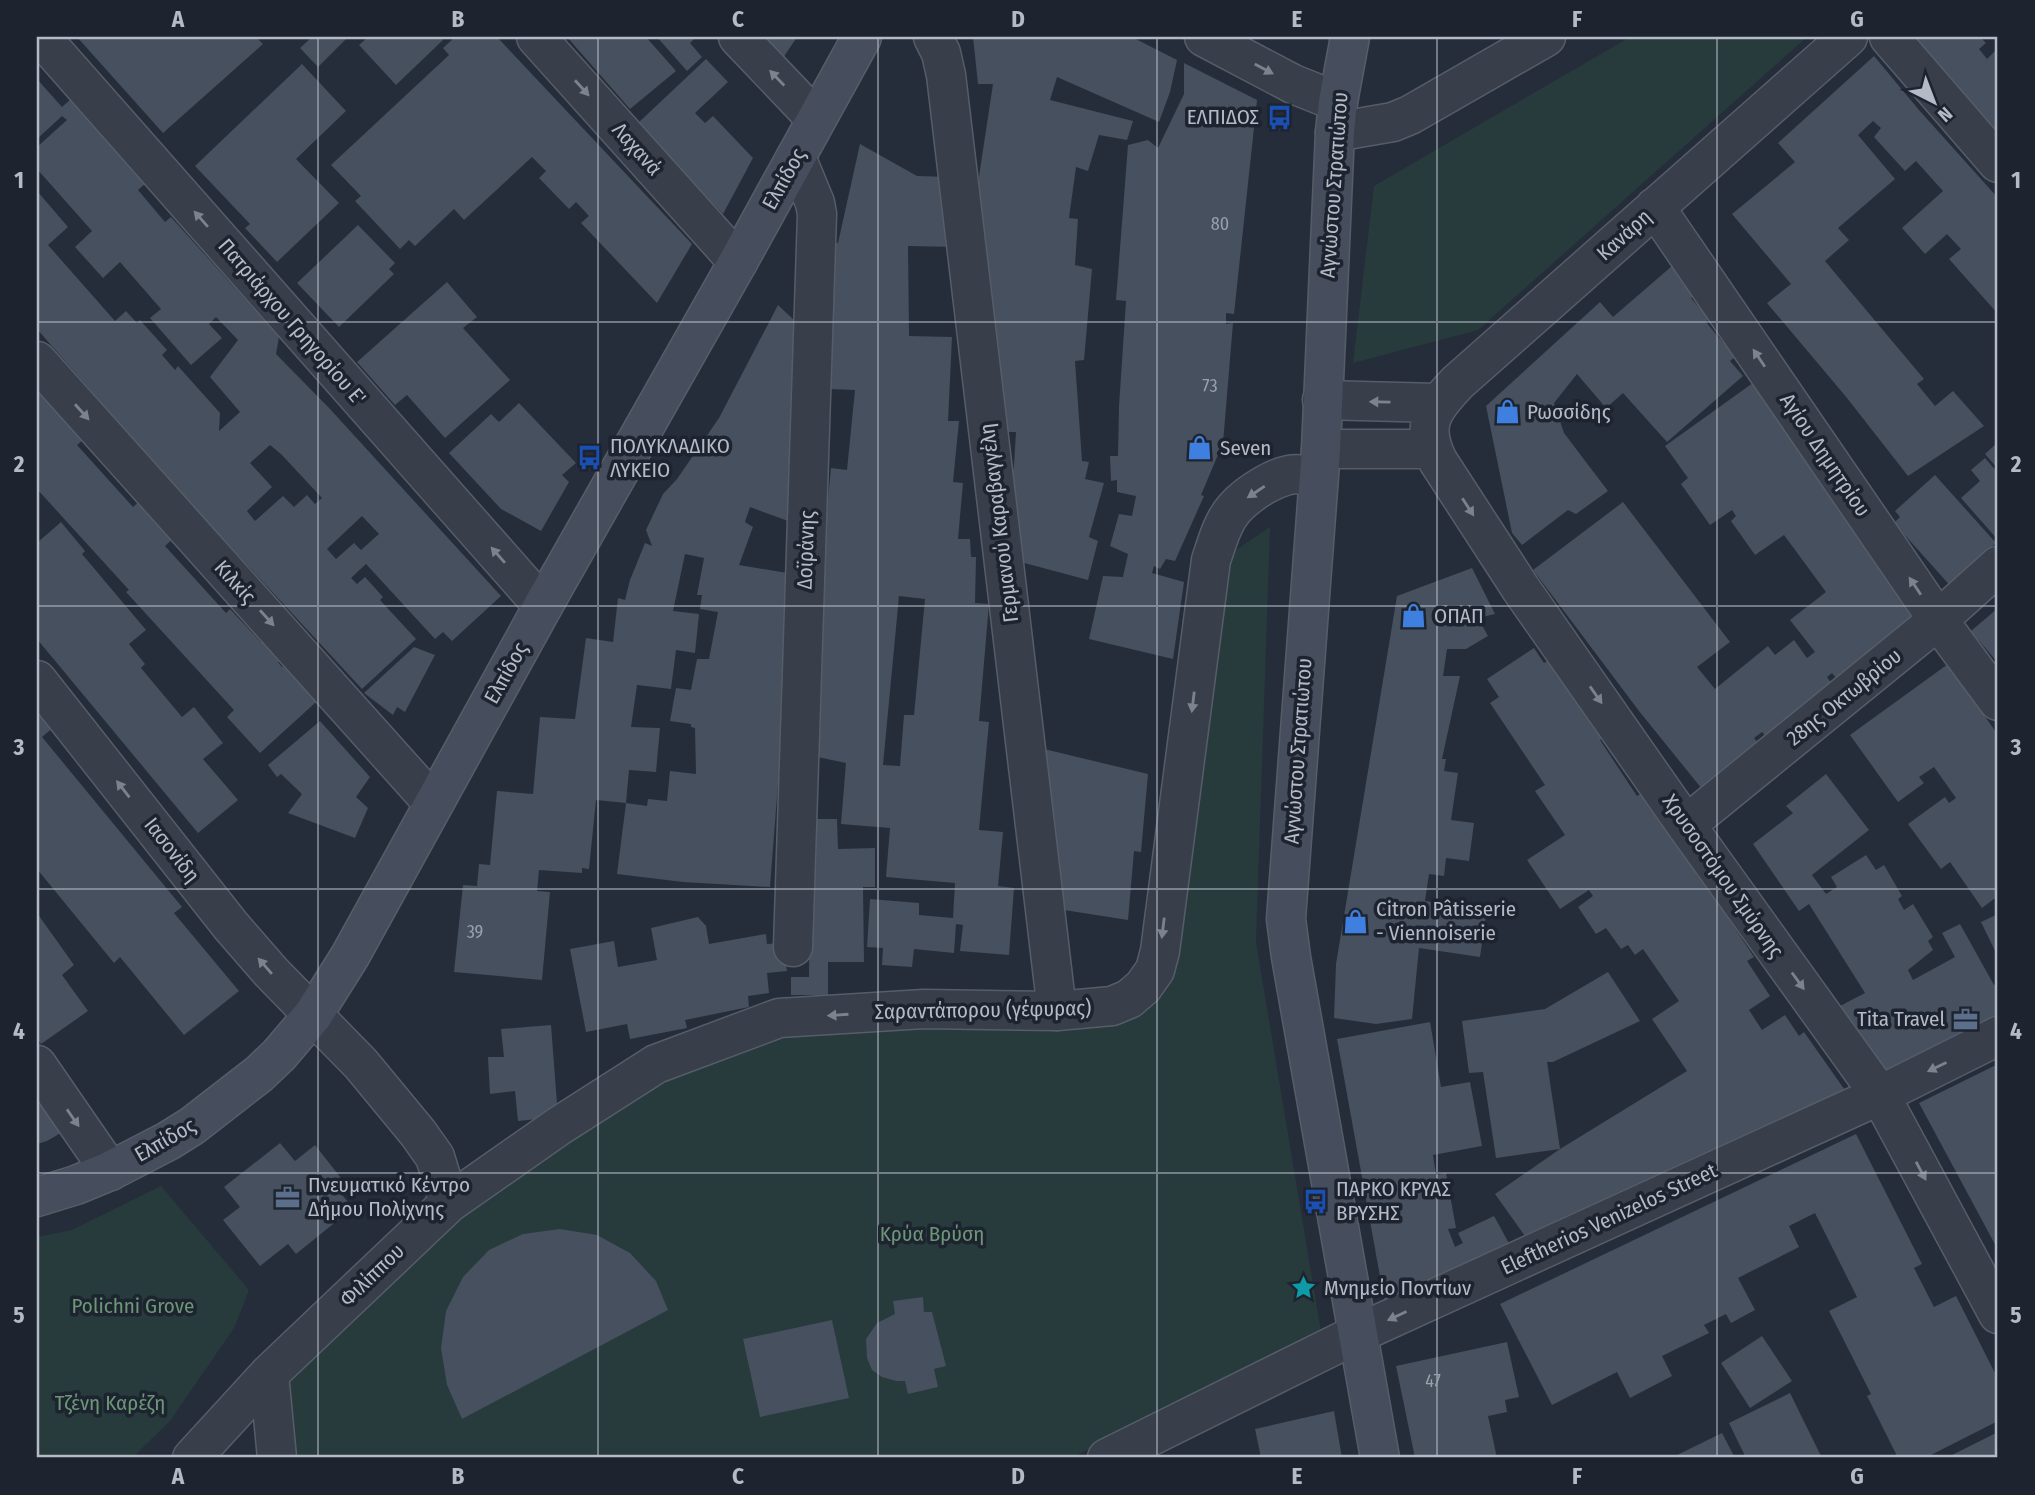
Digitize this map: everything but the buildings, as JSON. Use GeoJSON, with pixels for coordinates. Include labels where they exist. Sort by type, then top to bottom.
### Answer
{"type":"FeatureCollection","features":[{"type":"Feature","properties":{"kind":"main road","name":"Ελπίδος"},"geometry":{"type":"LineString","coordinates":[[37,1197],[110,1171],[168,1141],[210,1113],[269,1065],[313,1015],[350,956],[862,37]]}},
{"type":"Feature","properties":{"kind":"main road","name":"Αγνώστου Στρατιώτου"},"geometry":{"type":"LineString","coordinates":[[1350,37],[1336,117],[1319,465],[1286,919],[1380,1458]]}},
{"type":"Feature","properties":{"kind":"street","name":"Πατριάρχου Γρηγορίου Ε'"},"geometry":{"type":"LineString","coordinates":[[41,37],[543,606]]}},
{"type":"Feature","properties":{"kind":"street","name":"Λαχανά"},"geometry":{"type":"LineString","coordinates":[[536,37],[738,262]]}},
{"type":"Feature","properties":{"kind":"street"},"geometry":{"type":"LineString","coordinates":[[738,37],[816,119]]}},
{"type":"Feature","properties":{"kind":"street","name":"Γερμανού Καραβαγγέλη"},"geometry":{"type":"LineString","coordinates":[[933,37],[941,53],[946,75],[1057,1011]]}},
{"type":"Feature","properties":{"kind":"street"},"geometry":{"type":"LineString","coordinates":[[1204,37],[1293,84],[1336,117],[1393,121],[1410,115],[1546,37]]}},
{"type":"Feature","properties":{"kind":"street","name":"Κανάρη"},"geometry":{"type":"LineString","coordinates":[[1438,403],[1458,382],[1848,37]]}},
{"type":"Feature","properties":{"kind":"street"},"geometry":{"type":"LineString","coordinates":[[1889,37],[1998,163]]}},
{"type":"Feature","properties":{"kind":"street","name":"Δοϊράνης"},"geometry":{"type":"LineString","coordinates":[[793,947],[817,214],[796,157]]}},
{"type":"Feature","properties":{"kind":"street","name":"Αγίου Δημητρίου"},"geometry":{"type":"LineString","coordinates":[[1655,207],[1938,620],[1998,701]]}},
{"type":"Feature","properties":{"kind":"street","name":"Κιλκίς"},"geometry":{"type":"LineString","coordinates":[[37,362],[433,803]]}},
{"type":"Feature","properties":{"kind":"street"},"geometry":{"type":"LineString","coordinates":[[1322,400],[1438,403],[1429,422],[1432,449]]}},
{"type":"Feature","properties":{"kind":"street","name":"Σαραντάπορου (γέφυρας)"},"geometry":{"type":"LineString","coordinates":[[449,1203],[559,1126],[656,1064],[779,1018],[924,1009],[1057,1011],[1112,1006],[1129,999],[1155,970],[1160,951],[1211,560],[1222,529],[1234,508],[1254,491],[1284,475],[1302,475],[1319,465],[1432,449]]}},
{"type":"Feature","properties":{"kind":"street","name":"Χρυσοστόμου Σμύρνης"},"geometry":{"type":"LineString","coordinates":[[1432,449],[1521,589],[1880,1095],[1998,1314]]}},
{"type":"Feature","properties":{"kind":"street","name":"28ης Οκτωβρίου"},"geometry":{"type":"LineString","coordinates":[[1686,825],[1938,620],[1998,566]]}},
{"type":"Feature","properties":{"kind":"street","name":"Ιασoνίδη"},"geometry":{"type":"LineString","coordinates":[[37,680],[232,926],[271,972],[313,1015]]}},
{"type":"Feature","properties":{"kind":"street"},"geometry":{"type":"LineString","coordinates":[[313,1015],[361,1064],[418,1133],[435,1157],[449,1203]]}},
{"type":"Feature","properties":{"kind":"street","name":"Eleftherios Venizelos Street"},"geometry":{"type":"LineString","coordinates":[[1107,1458],[1357,1334],[1880,1095],[1998,1037]]}},
{"type":"Feature","properties":{"kind":"street"},"geometry":{"type":"LineString","coordinates":[[37,1065],[110,1171]]}},
{"type":"Feature","properties":{"kind":"street","name":"Φιλίππου"},"geometry":{"type":"LineString","coordinates":[[195,1458],[269,1374],[449,1203]]}},
{"type":"Feature","properties":{"kind":"street"},"geometry":{"type":"LineString","coordinates":[[269,1374],[277,1458]]}},
{"type":"Feature","properties":{"kind":"green space"},"geometry":{"type":"Polygon","coordinates":[[[1630,37],[1807,37],[1478,330],[1353,363],[1374,186],[1630,37]]]}},
{"type":"Feature","properties":{"kind":"green space","name":"Κρύα Βρύση"},"geometry":{"type":"Polygon","coordinates":[[[1270,527],[1256,942],[1321,1332],[1071,1458],[277,1458],[269,1374],[559,1126],[779,1018],[1129,999],[1160,950],[1205,571],[1270,527]]]}},
{"type":"Feature","properties":{"kind":"green space","name":"Polichni Grove"},"geometry":{"type":"Polygon","coordinates":[[[161,1186],[249,1290],[234,1328],[170,1421],[132,1458],[37,1458],[37,1237],[72,1230],[161,1186]]]}},
{"type":"Feature","properties":{"kind":"place","name":"ΕΛΠΙΔΟΣ"},"geometry":{"type":"Point","coordinates":[1279,117]}},
{"type":"Feature","properties":{"kind":"place","name":"Ρωσσίδης"},"geometry":{"type":"Point","coordinates":[1507,412]}},
{"type":"Feature","properties":{"kind":"place","name":"Seven"},"geometry":{"type":"Point","coordinates":[1200,448]}},
{"type":"Feature","properties":{"kind":"place","name":"ΠΟΛΥΚΛΑΔΙΚΟ ΛΥΚΕΙΟ"},"geometry":{"type":"Point","coordinates":[590,458]}},
{"type":"Feature","properties":{"kind":"place","name":"ΟΠΑΠ"},"geometry":{"type":"Point","coordinates":[1414,616]}},
{"type":"Feature","properties":{"kind":"place","name":"Citron Pâtisserie - Viennoiserie"},"geometry":{"type":"Point","coordinates":[1356,921]}},
{"type":"Feature","properties":{"kind":"place","name":"Tita Travel"},"geometry":{"type":"Point","coordinates":[1965,1019]}},
{"type":"Feature","properties":{"kind":"place","name":"Πνευματικό Κέντρο Δήμου Πολίχνης"},"geometry":{"type":"Point","coordinates":[288,1197]}},
{"type":"Feature","properties":{"kind":"place","name":"ΠΑΡΚΟ ΚΡΥΑΣ ΒΡΥΣΗΣ"},"geometry":{"type":"Point","coordinates":[1316,1201]}},
{"type":"Feature","properties":{"kind":"place","name":"Μνημείο Ποντίων"},"geometry":{"type":"Point","coordinates":[1304,1288]}},
{"type":"Feature","properties":{"kind":"park label","name":"Τζένη Καρέζη"},"geometry":{"type":"Point","coordinates":[110,1403]}}]}
